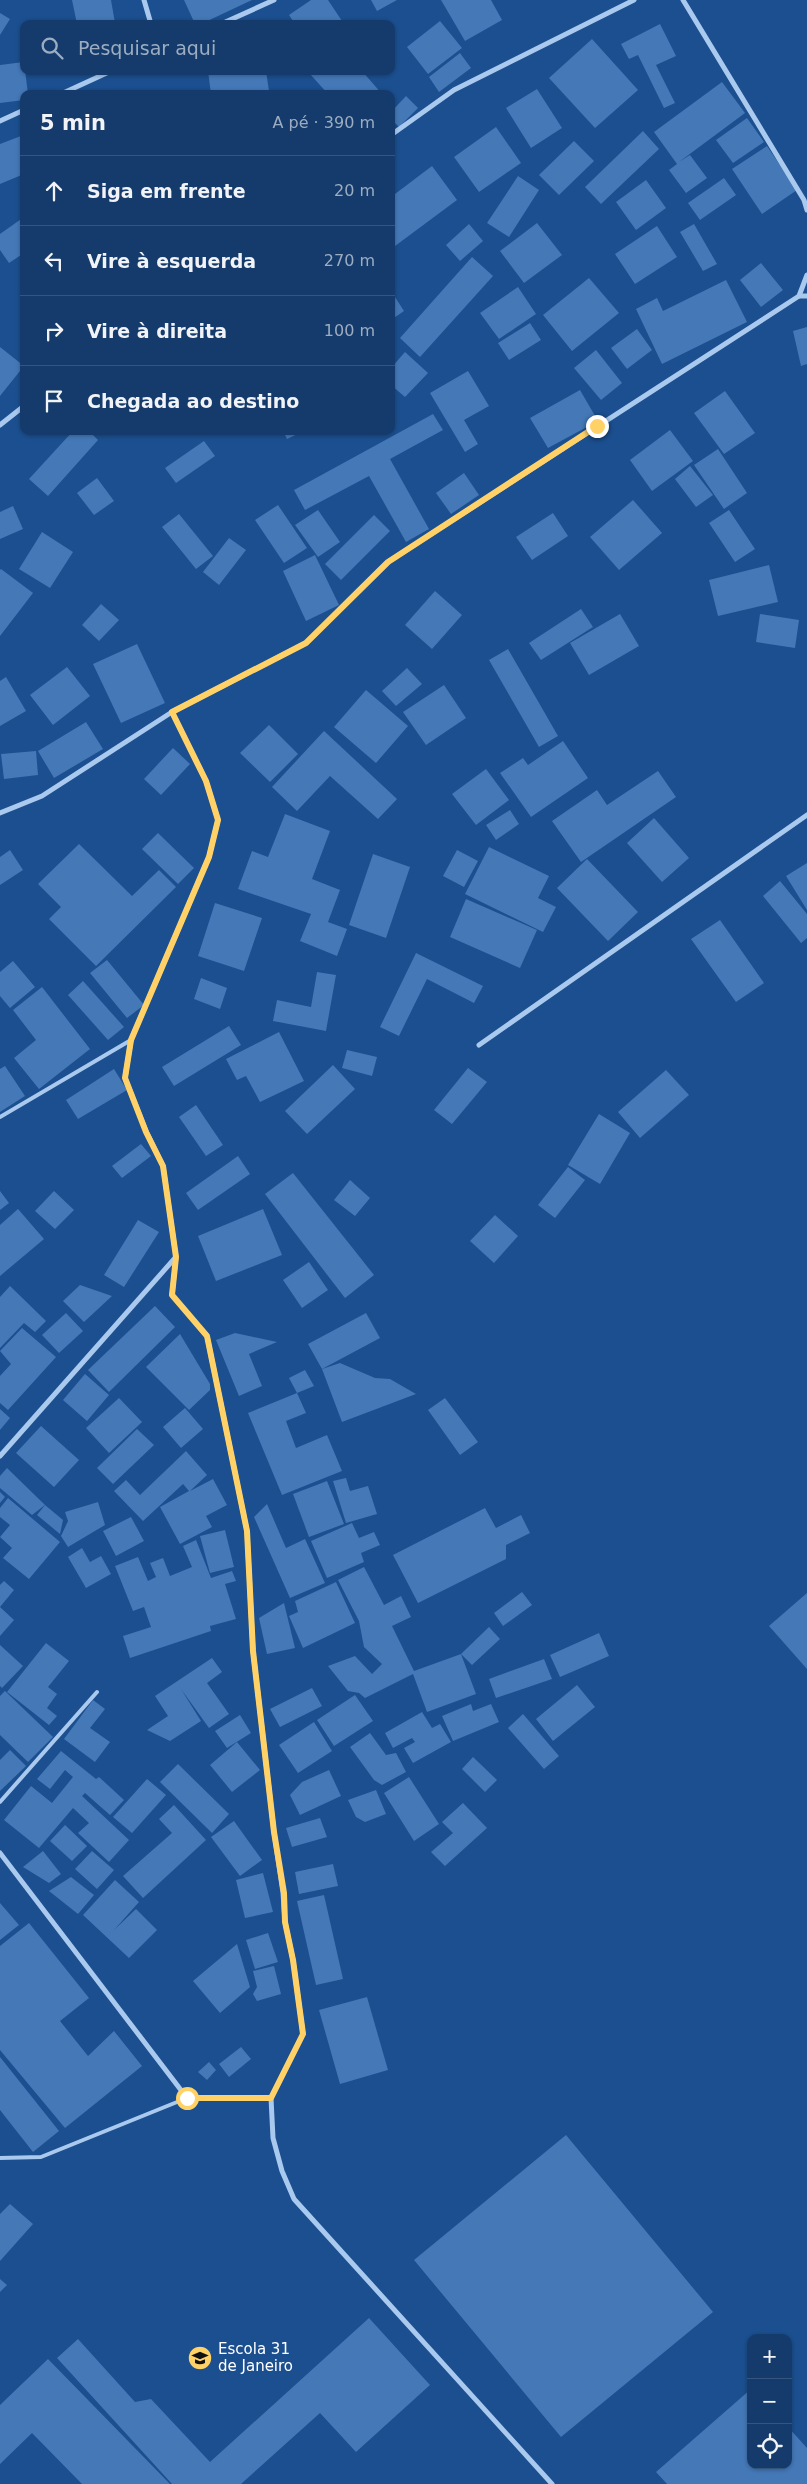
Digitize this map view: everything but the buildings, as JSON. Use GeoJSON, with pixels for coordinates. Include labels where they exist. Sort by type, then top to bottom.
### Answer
{"type":"FeatureCollection","features":[{"type":"Feature","properties":{"kind":"street"},"geometry":{"type":"LineString","coordinates":[[144,0],[150,20]]}},
{"type":"Feature","properties":{"kind":"street"},"geometry":{"type":"LineString","coordinates":[[230,20],[274,0]]}},
{"type":"Feature","properties":{"kind":"street"},"geometry":{"type":"LineString","coordinates":[[395,132],[454,90],[634,0]]}},
{"type":"Feature","properties":{"kind":"street"},"geometry":{"type":"LineString","coordinates":[[683,0],[804,200],[807,210]]}},
{"type":"Feature","properties":{"kind":"street"},"geometry":{"type":"LineString","coordinates":[[70,90],[102,75]]}},
{"type":"Feature","properties":{"kind":"street"},"geometry":{"type":"LineString","coordinates":[[0,121],[20,112]]}},
{"type":"Feature","properties":{"kind":"street"},"geometry":{"type":"LineString","coordinates":[[799,296],[807,275]]}},
{"type":"Feature","properties":{"kind":"street"},"geometry":{"type":"LineString","coordinates":[[1,811],[42,796],[172,712],[306,643],[388,562],[799,296],[807,296]]}},
{"type":"Feature","properties":{"kind":"street"},"geometry":{"type":"LineString","coordinates":[[0,425],[20,409]]}},
{"type":"Feature","properties":{"kind":"street"},"geometry":{"type":"LineString","coordinates":[[172,712],[206,781],[218,820],[209,857],[131,1040],[125,1078],[146,1132],[163,1166],[176,1257],[172,1295],[207,1336],[247,1531],[253,1651],[274,1832],[284,1893],[285,1922],[293,1960],[303,2034],[271,2098],[273,2138],[282,2171],[294,2199],[552,2484]]}},
{"type":"Feature","properties":{"kind":"street"},"geometry":{"type":"LineString","coordinates":[[479,1045],[807,815]]}},
{"type":"Feature","properties":{"kind":"street"},"geometry":{"type":"LineString","coordinates":[[0,1456],[176,1257]]}},
{"type":"Feature","properties":{"kind":"street"},"geometry":{"type":"LineString","coordinates":[[0,1853],[187,2098],[271,2098]]}},
{"type":"Feature","properties":{"kind":"lane"},"geometry":{"type":"LineString","coordinates":[[0,1117],[131,1040]]}},
{"type":"Feature","properties":{"kind":"lane"},"geometry":{"type":"LineString","coordinates":[[0,1802],[96,1692]]}},
{"type":"Feature","properties":{"kind":"lane"},"geometry":{"type":"LineString","coordinates":[[0,2158],[41,2157],[187,2098]]}},
{"type":"Feature","properties":{"kind":"place","name":"Escola 31 de Janeiro"},"geometry":{"type":"Point","coordinates":[200,2358]}},
{"type":"Feature","properties":{"kind":"route"},"geometry":{"type":"LineString","coordinates":[[187,2098],[271,2098],[303,2034],[293,1960],[285,1922],[284,1893],[274,1832],[253,1651],[247,1531],[207,1336],[172,1295],[176,1257],[163,1166],[146,1132],[125,1078],[131,1040],[209,857],[218,820],[206,781],[172,712],[306,643],[388,562],[597,426]]}}]}
